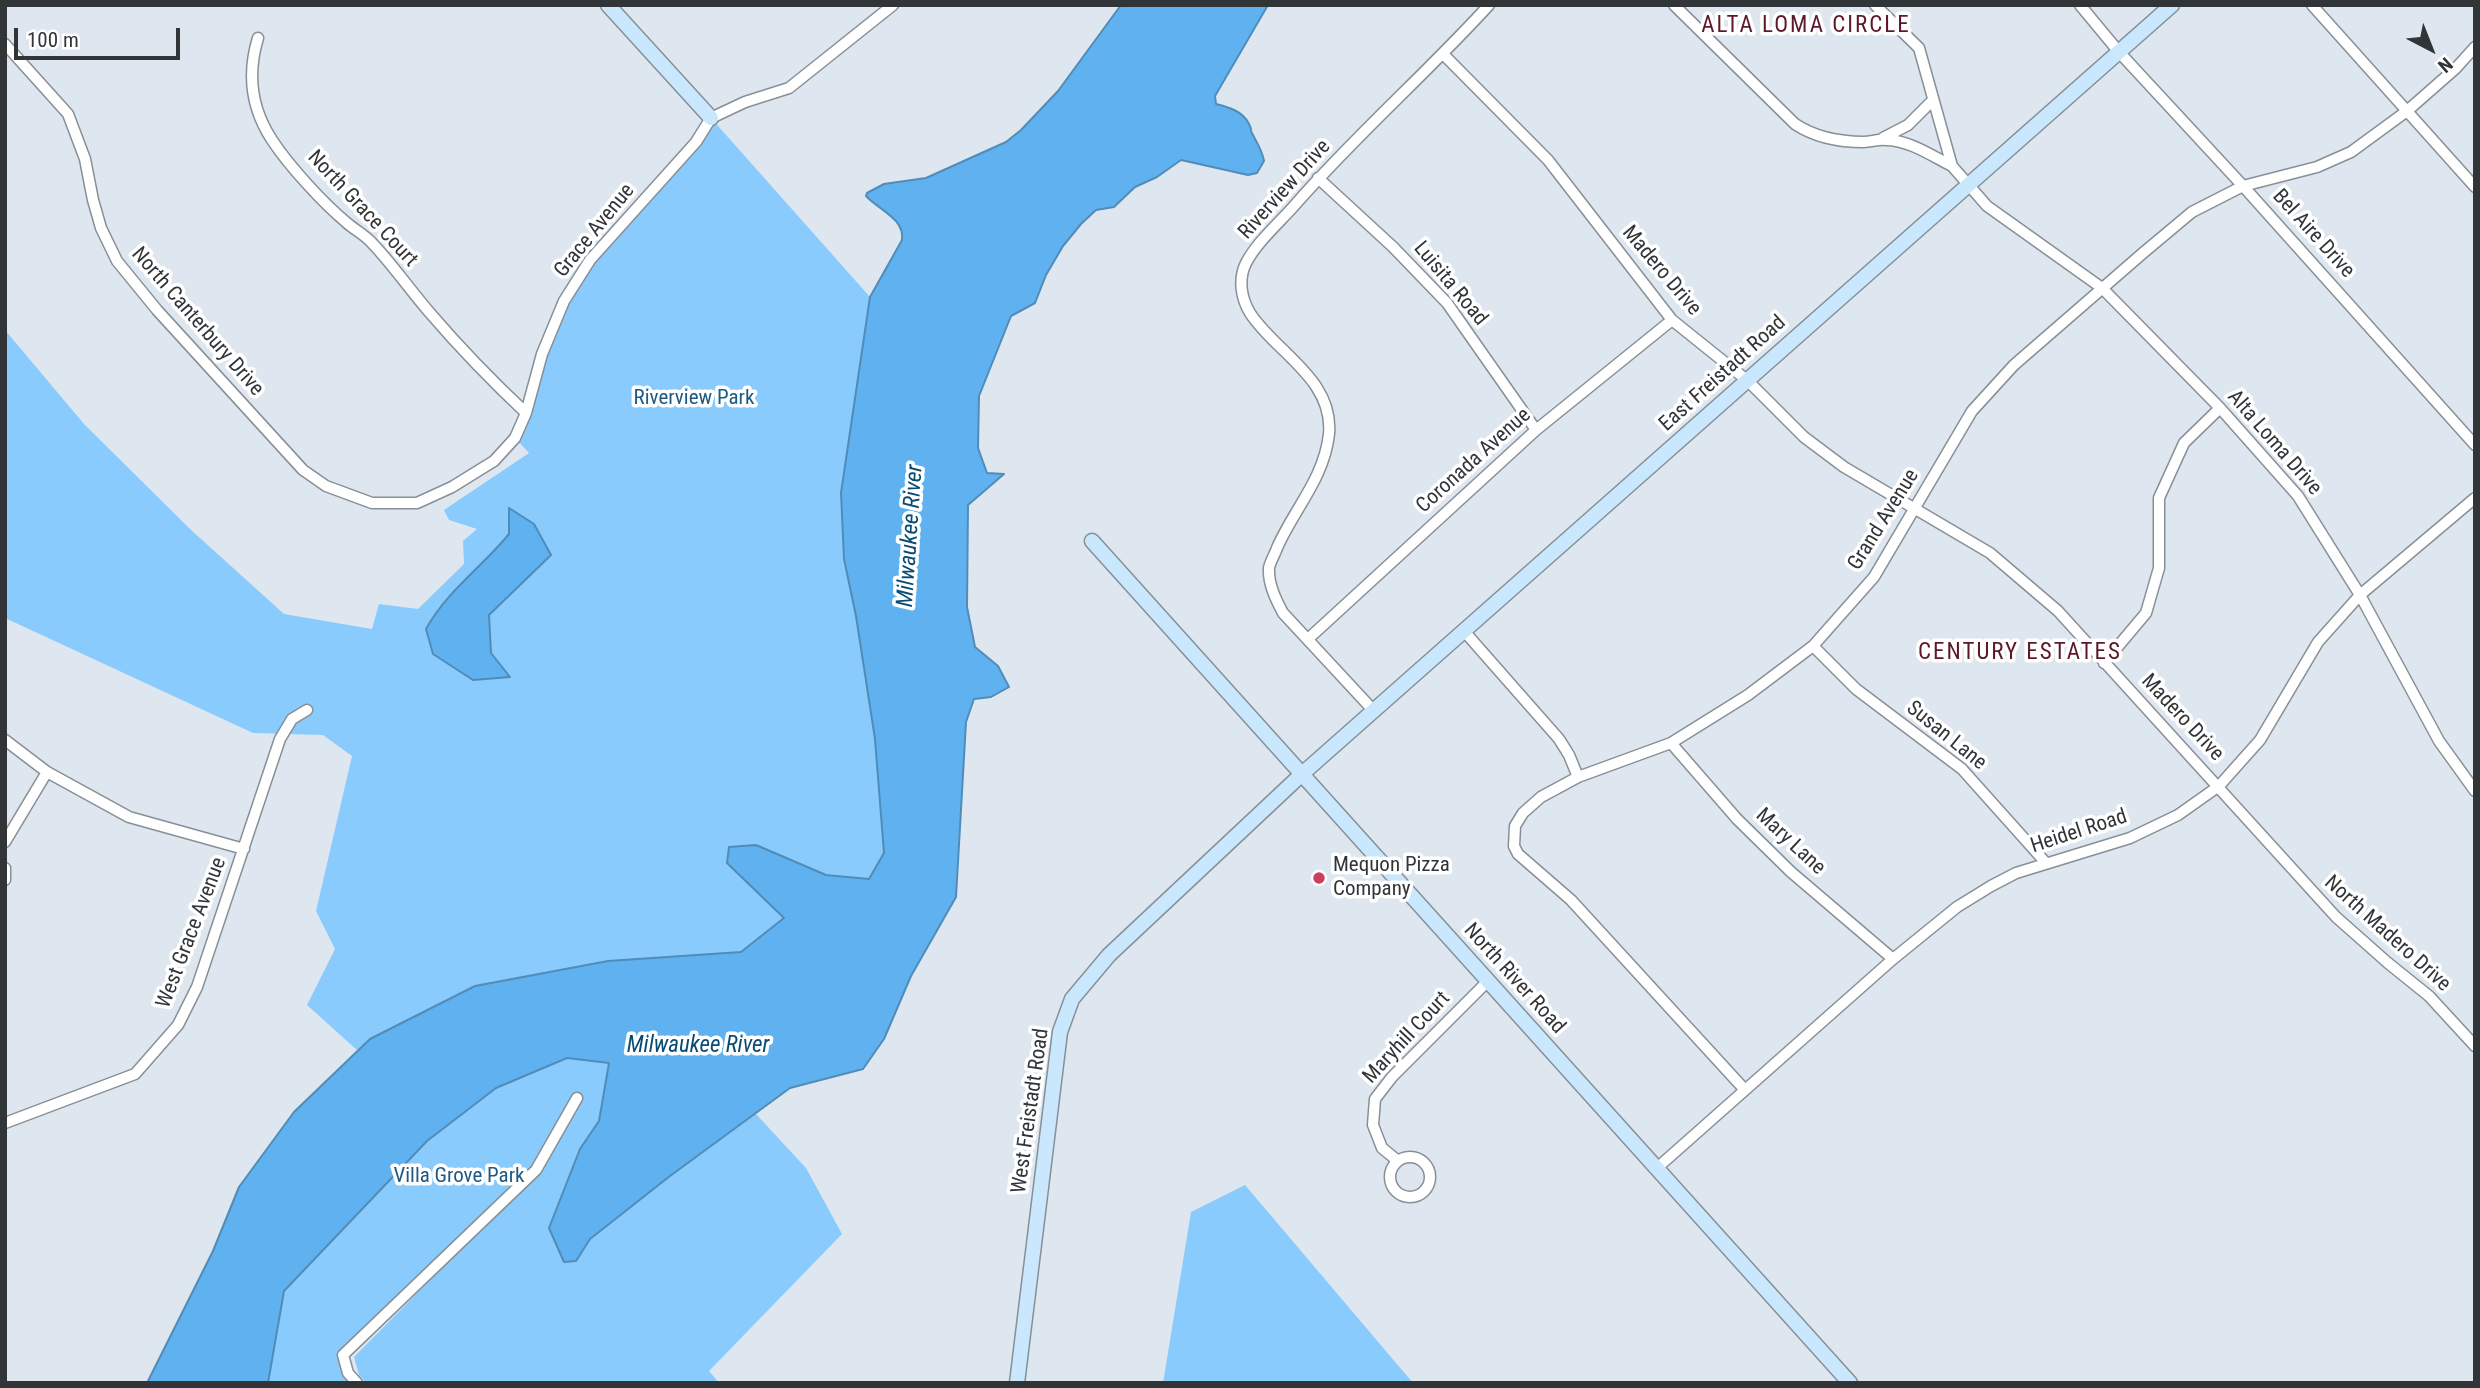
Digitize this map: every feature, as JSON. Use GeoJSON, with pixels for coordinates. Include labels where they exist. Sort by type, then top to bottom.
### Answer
{"type":"FeatureCollection","features":[{"type":"Feature","properties":{"kind":"street"},"geometry":{"type":"LineString","coordinates":[[608,5],[711,118],[745,102],[789,88],[889,7]]}},
{"type":"Feature","properties":{"kind":"street","name":"Riverview Drive"},"geometry":{"type":"LineString","coordinates":[[1373,710],[1283,613],[1274,597],[1269,567],[1284,534],[1314,486],[1323,462],[1329,432],[1322,398],[1305,370],[1251,314],[1242,296],[1241,278],[1246,262],[1318,178],[1444,55],[1489,5]]}},
{"type":"Feature","properties":{"kind":"street"},"geometry":{"type":"LineString","coordinates":[[1674,5],[1795,124],[1811,135],[1835,140],[1901,142],[1952,166]]}},
{"type":"Feature","properties":{"kind":"street"},"geometry":{"type":"LineString","coordinates":[[1875,5],[1919,48],[1952,166]]}},
{"type":"Feature","properties":{"kind":"street","name":"Bel Aire Drive"},"geometry":{"type":"LineString","coordinates":[[2080,5],[2119,52],[2475,444]]}},
{"type":"Feature","properties":{"kind":"street","name":"East Freistadt Road"},"geometry":{"type":"LineString","coordinates":[[1301,774],[2172,5]]}},
{"type":"Feature","properties":{"kind":"street"},"geometry":{"type":"LineString","coordinates":[[2312,5],[2475,187]]}},
{"type":"Feature","properties":{"kind":"street","name":"North Grace Court"},"geometry":{"type":"LineString","coordinates":[[258,38],[251,68],[253,86],[256,107],[272,140],[311,187],[346,223],[371,241],[429,313],[488,378],[526,413]]}},
{"type":"Feature","properties":{"kind":"street","name":"North Canterbury Drive"},"geometry":{"type":"LineString","coordinates":[[5,44],[68,114],[85,159],[101,228],[117,261],[157,310],[303,470]]}},
{"type":"Feature","properties":{"kind":"street","name":"Grand Avenue"},"geometry":{"type":"LineString","coordinates":[[1745,1090],[1571,900],[1527,862],[1514,846],[1515,826],[1523,813],[1541,797],[1578,777],[1671,743],[1748,695],[1813,646],[1874,577],[1972,411],[2014,365],[2192,212],[2243,186],[2316,167],[2351,152],[2407,111],[2456,68],[2475,47]]}},
{"type":"Feature","properties":{"kind":"street","name":"Madero Drive"},"geometry":{"type":"LineString","coordinates":[[1444,55],[1548,159],[1672,320],[1748,380],[1804,437],[1844,467],[1990,553],[2058,611],[2219,786]]}},
{"type":"Feature","properties":{"kind":"street"},"geometry":{"type":"LineString","coordinates":[[1878,140],[1908,125],[1933,100]]}},
{"type":"Feature","properties":{"kind":"street","name":"Grace Avenue"},"geometry":{"type":"LineString","coordinates":[[303,470],[326,486],[372,503],[417,503],[452,487],[494,461],[515,438],[526,413],[542,354],[564,301],[590,260],[696,142],[711,118]]}},
{"type":"Feature","properties":{"kind":"street","name":"Alta Loma Drive"},"geometry":{"type":"LineString","coordinates":[[1952,166],[1987,206],[2102,288],[2220,408],[2298,496],[2360,595],[2439,741],[2475,791]]}},
{"type":"Feature","properties":{"kind":"street","name":"Luisita Road"},"geometry":{"type":"LineString","coordinates":[[1318,178],[1393,247],[1447,303],[1536,430]]}},
{"type":"Feature","properties":{"kind":"street","name":"Coronada Avenue"},"geometry":{"type":"LineString","coordinates":[[1308,639],[1536,430],[1672,320]]}},
{"type":"Feature","properties":{"kind":"street"},"geometry":{"type":"LineString","coordinates":[[2104,663],[2146,613],[2159,568],[2159,498],[2184,443],[2220,408]]}},
{"type":"Feature","properties":{"kind":"street","name":"Heidel Road"},"geometry":{"type":"LineString","coordinates":[[1657,1168],[1893,959],[1974,895],[2016,873],[2130,838],[2178,815],[2219,786],[2260,740],[2318,642],[2360,595],[2475,498]]}},
{"type":"Feature","properties":{"kind":"street","name":"North River Road"},"geometry":{"type":"LineString","coordinates":[[1092,541],[1850,1383]]}},
{"type":"Feature","properties":{"kind":"street"},"geometry":{"type":"LineString","coordinates":[[1464,631],[1559,738],[1578,777]]}},
{"type":"Feature","properties":{"kind":"street","name":"Susan Lane"},"geometry":{"type":"LineString","coordinates":[[1813,646],[1856,689],[1962,769],[2046,863]]}},
{"type":"Feature","properties":{"kind":"street","name":"West Grace Avenue"},"geometry":{"type":"LineString","coordinates":[[5,1123],[135,1074],[178,1025],[197,987],[282,735],[292,719],[307,710]]}},
{"type":"Feature","properties":{"kind":"street"},"geometry":{"type":"LineString","coordinates":[[5,740],[47,772],[130,817],[244,849]]}},
{"type":"Feature","properties":{"kind":"street","name":"Mary Lane"},"geometry":{"type":"LineString","coordinates":[[1671,743],[1737,819],[1791,872],[1893,959]]}},
{"type":"Feature","properties":{"kind":"street"},"geometry":{"type":"LineString","coordinates":[[5,842],[47,772]]}},
{"type":"Feature","properties":{"kind":"street","name":"West Freistadt Road"},"geometry":{"type":"LineString","coordinates":[[1017,1383],[1060,1032],[1072,999],[1109,955],[1301,774]]}},
{"type":"Feature","properties":{"kind":"street","name":"North Madero Drive"},"geometry":{"type":"LineString","coordinates":[[2219,786],[2336,917],[2429,996],[2475,1046]]}},
{"type":"Feature","properties":{"kind":"street"},"geometry":{"type":"LineString","coordinates":[[5,868],[5,880]]}},
{"type":"Feature","properties":{"kind":"street","name":"Maryhill Court"},"geometry":{"type":"LineString","coordinates":[[1398,1161],[1382,1148],[1373,1125],[1375,1099],[1392,1077],[1487,982]]}},
{"type":"Feature","properties":{"kind":"street"},"geometry":{"type":"LineString","coordinates":[[357,1383],[348,1373],[343,1355],[536,1170],[577,1098]]}},
{"type":"Feature","properties":{"kind":"green space","name":"Riverview Park"},"geometry":{"type":"Polygon","coordinates":[[[711,118],[870,297],[841,493],[844,559],[856,616],[875,739],[884,853],[869,879],[826,875],[756,845],[727,863],[784,918],[741,952],[608,961],[475,986],[370,1039],[358,1051],[307,1005],[335,949],[316,911],[352,756],[323,735],[253,733],[5,618],[5,330],[84,424],[190,529],[284,614],[372,629],[379,604],[418,609],[464,564],[463,541],[477,529],[449,520],[444,510],[529,453],[515,438],[542,354],[590,260],[711,118]]]}},
{"type":"Feature","properties":{"kind":"green space","name":"Villa Grove Park"},"geometry":{"type":"Polygon","coordinates":[[[567,1058],[609,1063],[599,1121],[580,1149],[549,1228],[564,1262],[576,1261],[590,1239],[670,1176],[756,1114],[806,1168],[842,1234],[709,1371],[719,1383],[366,1383],[359,1375],[354,1357],[550,1159],[343,1354],[357,1383],[268,1383],[284,1291],[427,1141],[496,1088],[567,1058]]]}},
{"type":"Feature","properties":{"kind":"green space"},"geometry":{"type":"Polygon","coordinates":[[[1245,1185],[1413,1383],[1163,1383],[1191,1212],[1245,1185]]]}},
{"type":"Feature","properties":{"kind":"water","name":"Milwaukee River"},"geometry":{"type":"Polygon","coordinates":[[[1121,5],[1268,5],[1215,96],[1216,104],[1235,110],[1243,116],[1264,161],[1257,173],[1248,175],[1181,160],[1157,177],[1135,187],[1114,207],[1096,210],[1063,246],[1046,275],[1035,303],[1011,316],[979,396],[978,448],[987,473],[1004,474],[968,505],[967,607],[975,647],[998,666],[1009,687],[991,697],[974,699],[966,722],[956,897],[911,976],[884,1039],[863,1069],[790,1088],[590,1239],[576,1261],[564,1262],[549,1228],[580,1149],[599,1121],[609,1063],[567,1058],[496,1088],[427,1141],[284,1291],[268,1383],[147,1383],[213,1251],[239,1187],[294,1112],[370,1039],[475,986],[608,961],[741,952],[784,918],[727,863],[729,847],[756,845],[826,875],[869,879],[884,853],[875,739],[856,616],[844,559],[841,493],[870,297],[902,240],[902,233],[890,215],[866,196],[884,184],[926,178],[1006,142],[1058,91],[1121,5]]]}},
{"type":"Feature","properties":{"kind":"water"},"geometry":{"type":"Polygon","coordinates":[[[509,508],[534,524],[551,555],[489,615],[491,653],[510,677],[473,680],[433,654],[426,629],[454,591],[509,534],[509,508]]]}},
{"type":"Feature","properties":{"kind":"place","name":"Mequon Pizza Company"},"geometry":{"type":"Point","coordinates":[1319,878]}},
{"type":"Feature","properties":{"kind":"district","name":"ALTA LOMA CIRCLE"},"geometry":{"type":"Point","coordinates":[1806,26]}},
{"type":"Feature","properties":{"kind":"district","name":"CENTURY ESTATES"},"geometry":{"type":"Point","coordinates":[2020,653]}}]}
